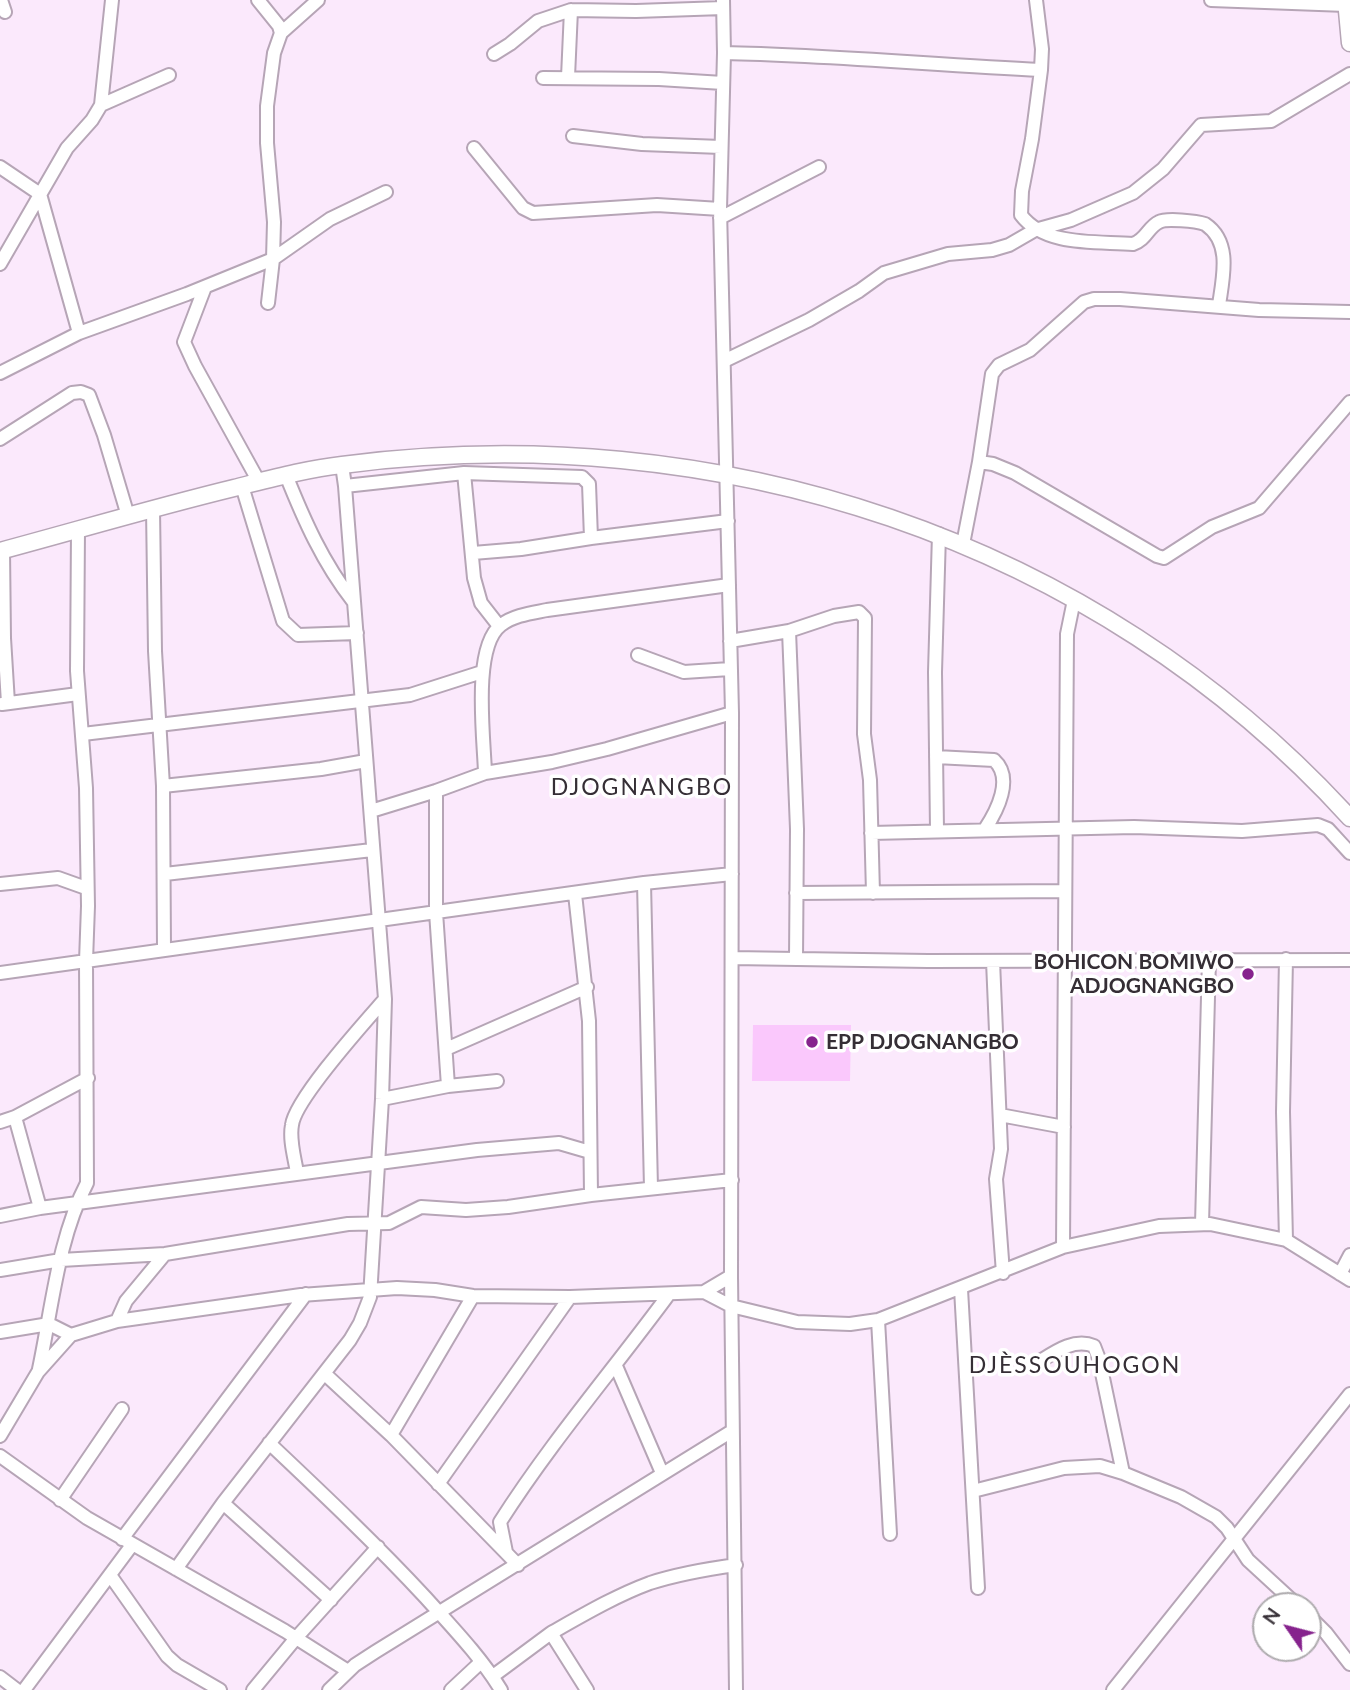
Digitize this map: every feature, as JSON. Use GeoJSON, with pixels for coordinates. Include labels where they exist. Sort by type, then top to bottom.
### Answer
{"type":"FeatureCollection","features":[{"type":"Feature","properties":{"kind":"main road"},"geometry":{"type":"LineString","coordinates":[[1346,3],[1350,43]]}},
{"type":"Feature","properties":{"kind":"main road"},"geometry":{"type":"LineString","coordinates":[[2,551],[285,475],[342,465],[472,455],[574,455],[661,463],[727,473],[825,496],[939,534],[1074,600],[1157,650],[1222,698],[1293,759],[1350,818]]}},
{"type":"Feature","properties":{"kind":"street"},"geometry":{"type":"LineString","coordinates":[[0,264],[67,148],[92,120],[101,104],[111,0]]}},
{"type":"Feature","properties":{"kind":"street"},"geometry":{"type":"LineString","coordinates":[[258,0],[279,26],[281,33]]}},
{"type":"Feature","properties":{"kind":"street"},"geometry":{"type":"LineString","coordinates":[[268,303],[274,222],[267,144],[267,106],[274,53],[281,33],[318,0]]}},
{"type":"Feature","properties":{"kind":"street"},"geometry":{"type":"LineString","coordinates":[[1023,0],[1042,0]]}},
{"type":"Feature","properties":{"kind":"street"},"geometry":{"type":"LineString","coordinates":[[1037,0],[1042,49],[1041,70],[1020,211],[1035,230],[1061,239],[1133,244],[1142,240],[1162,220],[1205,224],[1220,239],[1224,264],[1219,305]]}},
{"type":"Feature","properties":{"kind":"street"},"geometry":{"type":"LineString","coordinates":[[1211,0],[1346,3]]}},
{"type":"Feature","properties":{"kind":"street"},"geometry":{"type":"LineString","coordinates":[[494,54],[538,21],[571,10],[636,11],[723,4],[720,214],[732,712],[731,1306],[736,1690]]}},
{"type":"Feature","properties":{"kind":"street"},"geometry":{"type":"LineString","coordinates":[[568,77],[571,10]]}},
{"type":"Feature","properties":{"kind":"street"},"geometry":{"type":"LineString","coordinates":[[724,52],[819,55],[1041,70]]}},
{"type":"Feature","properties":{"kind":"street"},"geometry":{"type":"LineString","coordinates":[[724,361],[809,320],[884,273],[948,254],[992,250],[1009,245],[1035,230],[1070,220],[1133,193],[1163,169],[1201,125],[1271,121],[1350,74]]}},
{"type":"Feature","properties":{"kind":"street"},"geometry":{"type":"LineString","coordinates":[[101,104],[169,75]]}},
{"type":"Feature","properties":{"kind":"street"},"geometry":{"type":"LineString","coordinates":[[543,78],[723,83]]}},
{"type":"Feature","properties":{"kind":"street"},"geometry":{"type":"LineString","coordinates":[[573,136],[642,144],[722,147]]}},
{"type":"Feature","properties":{"kind":"street"},"geometry":{"type":"LineString","coordinates":[[474,148],[523,208],[533,212],[657,205],[720,214],[819,167]]}},
{"type":"Feature","properties":{"kind":"street"},"geometry":{"type":"LineString","coordinates":[[0,167],[40,194],[79,333]]}},
{"type":"Feature","properties":{"kind":"street"},"geometry":{"type":"LineString","coordinates":[[0,373],[79,333],[273,259],[341,212],[386,192]]}},
{"type":"Feature","properties":{"kind":"street"},"geometry":{"type":"LineString","coordinates":[[205,287],[184,342],[258,482]]}},
{"type":"Feature","properties":{"kind":"street"},"geometry":{"type":"LineString","coordinates":[[963,544],[993,371],[999,365],[1030,350],[1084,302],[1094,299],[1120,299],[1259,310],[1350,312]]}},
{"type":"Feature","properties":{"kind":"street"},"geometry":{"type":"LineString","coordinates":[[0,439],[72,393],[81,392],[89,396],[104,435],[128,516]]}},
{"type":"Feature","properties":{"kind":"street"},"geometry":{"type":"LineString","coordinates":[[979,462],[993,464],[1015,473],[1164,558],[1212,527],[1259,509],[1350,402]]}},
{"type":"Feature","properties":{"kind":"street"},"geometry":{"type":"LineString","coordinates":[[176,1569],[223,1503],[325,1374],[360,1323],[368,1305],[382,1099],[385,999],[342,465]]}},
{"type":"Feature","properties":{"kind":"street"},"geometry":{"type":"LineString","coordinates":[[345,486],[464,473],[582,477],[589,484],[592,538]]}},
{"type":"Feature","properties":{"kind":"street"},"geometry":{"type":"LineString","coordinates":[[464,473],[477,593],[481,603],[499,626]]}},
{"type":"Feature","properties":{"kind":"street"},"geometry":{"type":"LineString","coordinates":[[285,475],[305,523],[336,580],[354,602]]}},
{"type":"Feature","properties":{"kind":"street"},"geometry":{"type":"LineString","coordinates":[[242,486],[284,621],[298,635],[357,633]]}},
{"type":"Feature","properties":{"kind":"street"},"geometry":{"type":"LineString","coordinates":[[153,509],[163,786],[164,949]]}},
{"type":"Feature","properties":{"kind":"street"},"geometry":{"type":"LineString","coordinates":[[473,553],[521,550],[728,521]]}},
{"type":"Feature","properties":{"kind":"street"},"geometry":{"type":"LineString","coordinates":[[38,1372],[61,1260],[76,1204],[87,1183],[86,888],[83,734],[78,694],[78,530]]}},
{"type":"Feature","properties":{"kind":"street"},"geometry":{"type":"LineString","coordinates":[[937,830],[935,672],[939,534]]}},
{"type":"Feature","properties":{"kind":"street"},"geometry":{"type":"LineString","coordinates":[[2,551],[4,704],[78,694]]}},
{"type":"Feature","properties":{"kind":"street"},"geometry":{"type":"LineString","coordinates":[[485,773],[482,672],[484,653],[499,626],[518,616],[547,610],[729,585]]}},
{"type":"Feature","properties":{"kind":"street"},"geometry":{"type":"LineString","coordinates":[[1063,1247],[1067,634],[1074,600]]}},
{"type":"Feature","properties":{"kind":"street"},"geometry":{"type":"LineString","coordinates":[[730,641],[789,631],[845,613],[859,612],[865,618],[867,630],[864,724],[870,780],[873,893]]}},
{"type":"Feature","properties":{"kind":"street"},"geometry":{"type":"LineString","coordinates":[[789,631],[797,829],[796,959]]}},
{"type":"Feature","properties":{"kind":"street"},"geometry":{"type":"LineString","coordinates":[[638,655],[684,672],[730,669]]}},
{"type":"Feature","properties":{"kind":"street"},"geometry":{"type":"LineString","coordinates":[[83,734],[410,695],[482,672]]}},
{"type":"Feature","properties":{"kind":"street"},"geometry":{"type":"LineString","coordinates":[[371,811],[485,773],[552,762],[607,749],[732,712]]}},
{"type":"Feature","properties":{"kind":"street"},"geometry":{"type":"LineString","coordinates":[[936,757],[994,760],[999,764],[1002,797],[985,829]]}},
{"type":"Feature","properties":{"kind":"street"},"geometry":{"type":"LineString","coordinates":[[163,786],[321,769],[366,761]]}},
{"type":"Feature","properties":{"kind":"street"},"geometry":{"type":"LineString","coordinates":[[436,791],[436,912],[448,1086]]}},
{"type":"Feature","properties":{"kind":"street"},"geometry":{"type":"LineString","coordinates":[[872,833],[1134,827],[1242,831],[1318,825],[1328,829],[1350,853]]}},
{"type":"Feature","properties":{"kind":"street"},"geometry":{"type":"LineString","coordinates":[[165,874],[372,850]]}},
{"type":"Feature","properties":{"kind":"street"},"geometry":{"type":"LineString","coordinates":[[0,973],[644,883],[732,874]]}},
{"type":"Feature","properties":{"kind":"street"},"geometry":{"type":"LineString","coordinates":[[0,884],[58,878],[86,888]]}},
{"type":"Feature","properties":{"kind":"street"},"geometry":{"type":"LineString","coordinates":[[644,883],[651,1188]]}},
{"type":"Feature","properties":{"kind":"street"},"geometry":{"type":"LineString","coordinates":[[796,893],[1065,891]]}},
{"type":"Feature","properties":{"kind":"street"},"geometry":{"type":"LineString","coordinates":[[575,894],[587,987],[591,1195]]}},
{"type":"Feature","properties":{"kind":"street"},"geometry":{"type":"LineString","coordinates":[[732,958],[993,961],[1350,960]]}},
{"type":"Feature","properties":{"kind":"street"},"geometry":{"type":"LineString","coordinates":[[1202,1224],[1209,959]]}},
{"type":"Feature","properties":{"kind":"street"},"geometry":{"type":"LineString","coordinates":[[1286,959],[1283,1112],[1286,1240]]}},
{"type":"Feature","properties":{"kind":"street"},"geometry":{"type":"LineString","coordinates":[[993,961],[1001,1149],[996,1180],[1003,1273]]}},
{"type":"Feature","properties":{"kind":"street"},"geometry":{"type":"LineString","coordinates":[[446,1049],[587,987]]}},
{"type":"Feature","properties":{"kind":"street"},"geometry":{"type":"LineString","coordinates":[[297,1173],[291,1129],[296,1114],[329,1065],[385,999]]}},
{"type":"Feature","properties":{"kind":"street"},"geometry":{"type":"LineString","coordinates":[[0,1122],[15,1117],[88,1078]]}},
{"type":"Feature","properties":{"kind":"street"},"geometry":{"type":"LineString","coordinates":[[382,1099],[448,1086],[497,1081]]}},
{"type":"Feature","properties":{"kind":"street"},"geometry":{"type":"LineString","coordinates":[[1000,1115],[1064,1127]]}},
{"type":"Feature","properties":{"kind":"street"},"geometry":{"type":"LineString","coordinates":[[15,1117],[40,1208]]}},
{"type":"Feature","properties":{"kind":"street"},"geometry":{"type":"LineString","coordinates":[[0,1216],[40,1208],[377,1162],[550,1143],[572,1145],[590,1152]]}},
{"type":"Feature","properties":{"kind":"street"},"geometry":{"type":"LineString","coordinates":[[0,1270],[61,1260],[165,1254],[228,1245],[276,1234],[394,1222],[421,1207],[466,1210],[508,1207],[732,1180]]}},
{"type":"Feature","properties":{"kind":"street"},"geometry":{"type":"LineString","coordinates":[[704,1292],[731,1306],[797,1322],[850,1324],[878,1320],[1003,1273],[1063,1247],[1159,1226],[1202,1224],[1286,1240],[1345,1277],[1350,1255]]}},
{"type":"Feature","properties":{"kind":"street"},"geometry":{"type":"LineString","coordinates":[[117,1321],[126,1301],[165,1254]]}},
{"type":"Feature","properties":{"kind":"street"},"geometry":{"type":"LineString","coordinates":[[0,1436],[38,1372],[71,1335],[117,1321],[306,1294],[370,1289],[416,1288],[473,1296],[570,1297],[704,1292],[731,1276]]}},
{"type":"Feature","properties":{"kind":"street"},"geometry":{"type":"LineString","coordinates":[[961,1289],[978,1588]]}},
{"type":"Feature","properties":{"kind":"street"},"geometry":{"type":"LineString","coordinates":[[24,1690],[110,1575],[127,1542],[306,1294]]}},
{"type":"Feature","properties":{"kind":"street"},"geometry":{"type":"LineString","coordinates":[[482,1529],[500,1522],[544,1456],[669,1294]]}},
{"type":"Feature","properties":{"kind":"street"},"geometry":{"type":"LineString","coordinates":[[391,1435],[473,1296]]}},
{"type":"Feature","properties":{"kind":"street"},"geometry":{"type":"LineString","coordinates":[[438,1484],[570,1297]]}},
{"type":"Feature","properties":{"kind":"street"},"geometry":{"type":"LineString","coordinates":[[878,1320],[890,1534]]}},
{"type":"Feature","properties":{"kind":"street"},"geometry":{"type":"LineString","coordinates":[[0,1332],[48,1324],[71,1335]]}},
{"type":"Feature","properties":{"kind":"street"},"geometry":{"type":"LineString","coordinates":[[1034,1365],[1068,1346],[1080,1343],[1094,1346],[1123,1473]]}},
{"type":"Feature","properties":{"kind":"street"},"geometry":{"type":"LineString","coordinates":[[616,1366],[662,1474]]}},
{"type":"Feature","properties":{"kind":"street"},"geometry":{"type":"LineString","coordinates":[[325,1374],[391,1435],[517,1565]]}},
{"type":"Feature","properties":{"kind":"street"},"geometry":{"type":"LineString","coordinates":[[1113,1690],[1350,1394]]}},
{"type":"Feature","properties":{"kind":"street"},"geometry":{"type":"LineString","coordinates":[[60,1500],[122,1409]]}},
{"type":"Feature","properties":{"kind":"street"},"geometry":{"type":"LineString","coordinates":[[329,1690],[348,1671],[732,1431]]}},
{"type":"Feature","properties":{"kind":"street"},"geometry":{"type":"LineString","coordinates":[[269,1443],[379,1547],[493,1676],[501,1690]]}},
{"type":"Feature","properties":{"kind":"street"},"geometry":{"type":"LineString","coordinates":[[0,1456],[60,1500],[127,1542],[296,1638],[348,1671]]}},
{"type":"Feature","properties":{"kind":"street"},"geometry":{"type":"LineString","coordinates":[[974,1491],[1064,1468],[1100,1466],[1123,1473],[1200,1507],[1216,1517],[1248,1560],[1283,1592]]}},
{"type":"Feature","properties":{"kind":"street"},"geometry":{"type":"LineString","coordinates":[[223,1503],[331,1600]]}},
{"type":"Feature","properties":{"kind":"street"},"geometry":{"type":"LineString","coordinates":[[500,1522],[506,1552]]}},
{"type":"Feature","properties":{"kind":"street"},"geometry":{"type":"LineString","coordinates":[[253,1690],[296,1638],[379,1547]]}},
{"type":"Feature","properties":{"kind":"street"},"geometry":{"type":"LineString","coordinates":[[493,1676],[551,1633],[615,1598],[650,1583],[688,1572],[736,1564]]}},
{"type":"Feature","properties":{"kind":"street"},"geometry":{"type":"LineString","coordinates":[[110,1575],[167,1656],[177,1665],[220,1690]]}},
{"type":"Feature","properties":{"kind":"street"},"geometry":{"type":"LineString","coordinates":[[1322,1629],[1350,1664]]}},
{"type":"Feature","properties":{"kind":"street"},"geometry":{"type":"LineString","coordinates":[[551,1633],[587,1690]]}},
{"type":"Feature","properties":{"kind":"street"},"geometry":{"type":"LineString","coordinates":[[452,1690],[481,1662]]}},
{"type":"Feature","properties":{"kind":"street"},"geometry":{"type":"LineString","coordinates":[[0,1677],[17,1690]]}},
{"type":"Feature","properties":{"kind":"shaded area"},"geometry":{"type":"Polygon","coordinates":[[[753,1025],[851,1025],[850,1081],[752,1081],[753,1025]]]}},
{"type":"Feature","properties":{"kind":"place","name":"BOHICON BOMIWO ADJOGNANGBO"},"geometry":{"type":"Point","coordinates":[1248,974]}},
{"type":"Feature","properties":{"kind":"place","name":"EPP DJOGNANGBO"},"geometry":{"type":"Point","coordinates":[812,1042]}},
{"type":"Feature","properties":{"kind":"district","name":"DJOGNANGBO"},"geometry":{"type":"Point","coordinates":[642,788]}},
{"type":"Feature","properties":{"kind":"district","name":"DJÈSSOUHOGON"},"geometry":{"type":"Point","coordinates":[1075,1366]}}]}
